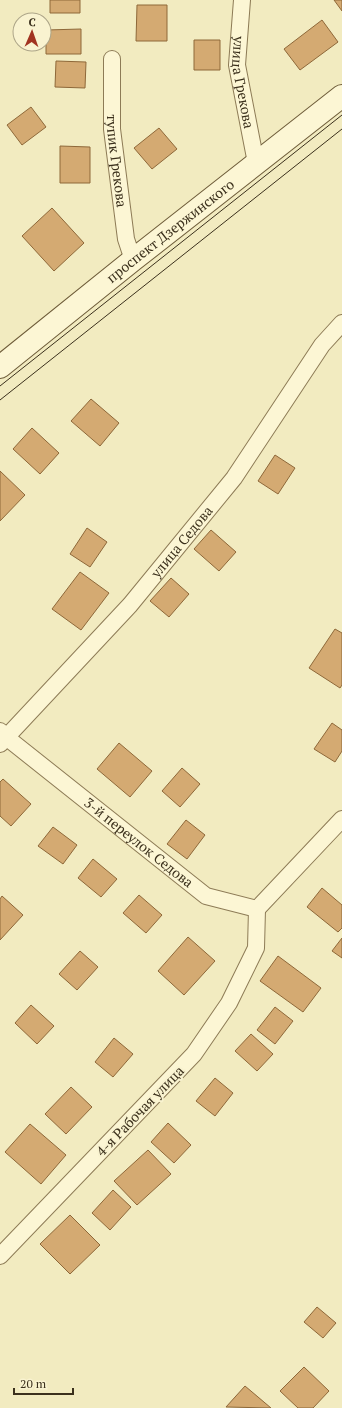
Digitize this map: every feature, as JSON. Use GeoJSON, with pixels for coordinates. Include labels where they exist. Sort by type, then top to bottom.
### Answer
{"type":"FeatureCollection","features":[{"type":"Feature","properties":{"kind":"main road","name":"проспект Дзержинского"},"geometry":{"type":"LineString","coordinates":[[0,367],[133,260],[342,96]]}},
{"type":"Feature","properties":{"kind":"street","name":"улица Грекова"},"geometry":{"type":"LineString","coordinates":[[242,0],[237,65],[256,163]]}},
{"type":"Feature","properties":{"kind":"street","name":"тупик Грекова"},"geometry":{"type":"LineString","coordinates":[[112,59],[112,129],[126,239],[133,260]]}},
{"type":"Feature","properties":{"kind":"street","name":"улица Седова"},"geometry":{"type":"LineString","coordinates":[[2,738],[130,605],[230,484],[322,345],[342,323]]}},
{"type":"Feature","properties":{"kind":"street","name":"3-й переулок Седова"},"geometry":{"type":"LineString","coordinates":[[2,738],[206,896],[257,908]]}},
{"type":"Feature","properties":{"kind":"street"},"geometry":{"type":"LineString","coordinates":[[257,908],[342,819]]}},
{"type":"Feature","properties":{"kind":"street","name":"4-я Рабочая улица"},"geometry":{"type":"LineString","coordinates":[[0,1256],[194,1054],[229,1003],[256,948],[257,908]]}},
{"type":"Feature","properties":{"kind":"building"},"geometry":{"type":"Polygon","coordinates":[[[50,0],[80,0],[80,13],[50,12],[50,0]]]}},
{"type":"Feature","properties":{"kind":"building"},"geometry":{"type":"Polygon","coordinates":[[[334,0],[342,0],[342,11],[334,0]]]}},
{"type":"Feature","properties":{"kind":"building"},"geometry":{"type":"Polygon","coordinates":[[[137,5],[167,5],[167,41],[136,41],[137,5]]]}},
{"type":"Feature","properties":{"kind":"building"},"geometry":{"type":"Polygon","coordinates":[[[322,20],[338,42],[300,70],[284,49],[322,20]]]}},
{"type":"Feature","properties":{"kind":"building"},"geometry":{"type":"Polygon","coordinates":[[[81,29],[81,54],[46,54],[46,52],[52,52],[52,30],[81,29]]]}},
{"type":"Feature","properties":{"kind":"building"},"geometry":{"type":"Polygon","coordinates":[[[194,40],[220,40],[220,70],[194,70],[194,40]]]}},
{"type":"Feature","properties":{"kind":"building"},"geometry":{"type":"Polygon","coordinates":[[[56,61],[86,62],[85,88],[55,87],[56,61]]]}},
{"type":"Feature","properties":{"kind":"building"},"geometry":{"type":"Polygon","coordinates":[[[31,107],[46,127],[22,145],[7,125],[31,107]]]}},
{"type":"Feature","properties":{"kind":"building"},"geometry":{"type":"Polygon","coordinates":[[[159,128],[177,149],[152,169],[134,148],[159,128]]]}},
{"type":"Feature","properties":{"kind":"building"},"geometry":{"type":"Polygon","coordinates":[[[60,146],[90,147],[90,183],[60,183],[60,146]]]}},
{"type":"Feature","properties":{"kind":"building"},"geometry":{"type":"Polygon","coordinates":[[[52,208],[84,243],[54,271],[22,236],[52,208]]]}},
{"type":"Feature","properties":{"kind":"building"},"geometry":{"type":"Polygon","coordinates":[[[91,399],[119,423],[100,446],[71,421],[91,399]]]}},
{"type":"Feature","properties":{"kind":"building"},"geometry":{"type":"Polygon","coordinates":[[[32,428],[59,453],[40,474],[13,449],[32,428]]]}},
{"type":"Feature","properties":{"kind":"building"},"geometry":{"type":"Polygon","coordinates":[[[275,455],[295,468],[278,494],[258,481],[275,455]]]}},
{"type":"Feature","properties":{"kind":"building"},"geometry":{"type":"Polygon","coordinates":[[[0,471],[25,495],[0,521],[0,471]]]}},
{"type":"Feature","properties":{"kind":"building"},"geometry":{"type":"Polygon","coordinates":[[[87,528],[107,542],[90,567],[70,554],[87,528]]]}},
{"type":"Feature","properties":{"kind":"building"},"geometry":{"type":"Polygon","coordinates":[[[211,530],[236,552],[219,571],[194,549],[211,530]]]}},
{"type":"Feature","properties":{"kind":"building"},"geometry":{"type":"Polygon","coordinates":[[[80,572],[109,593],[81,630],[52,609],[80,572]]]}},
{"type":"Feature","properties":{"kind":"building"},"geometry":{"type":"Polygon","coordinates":[[[171,578],[189,594],[169,617],[150,601],[171,578]]]}},
{"type":"Feature","properties":{"kind":"building"},"geometry":{"type":"Polygon","coordinates":[[[335,629],[342,633],[342,685],[340,688],[309,668],[335,629]]]}},
{"type":"Feature","properties":{"kind":"building"},"geometry":{"type":"Polygon","coordinates":[[[332,723],[342,730],[342,751],[335,762],[314,749],[332,723]]]}},
{"type":"Feature","properties":{"kind":"building"},"geometry":{"type":"Polygon","coordinates":[[[119,743],[152,771],[130,797],[97,769],[119,743]]]}},
{"type":"Feature","properties":{"kind":"building"},"geometry":{"type":"Polygon","coordinates":[[[182,768],[200,784],[180,807],[162,791],[182,768]]]}},
{"type":"Feature","properties":{"kind":"building"},"geometry":{"type":"Polygon","coordinates":[[[3,779],[31,804],[11,826],[0,816],[0,782],[3,779]]]}},
{"type":"Feature","properties":{"kind":"building"},"geometry":{"type":"Polygon","coordinates":[[[186,820],[205,835],[187,859],[167,844],[186,820]]]}},
{"type":"Feature","properties":{"kind":"building"},"geometry":{"type":"Polygon","coordinates":[[[53,827],[77,845],[63,864],[38,846],[53,827]]]}},
{"type":"Feature","properties":{"kind":"building"},"geometry":{"type":"Polygon","coordinates":[[[93,859],[117,879],[101,897],[78,878],[93,859]]]}},
{"type":"Feature","properties":{"kind":"building"},"geometry":{"type":"Polygon","coordinates":[[[322,888],[342,905],[342,928],[338,932],[307,907],[322,888]]]}},
{"type":"Feature","properties":{"kind":"building"},"geometry":{"type":"Polygon","coordinates":[[[139,895],[162,915],[146,933],[123,913],[139,895]]]}},
{"type":"Feature","properties":{"kind":"building"},"geometry":{"type":"Polygon","coordinates":[[[2,896],[23,915],[0,940],[0,899],[2,896]]]}},
{"type":"Feature","properties":{"kind":"building"},"geometry":{"type":"Polygon","coordinates":[[[188,937],[215,961],[184,995],[158,971],[188,937]]]}},
{"type":"Feature","properties":{"kind":"building"},"geometry":{"type":"Polygon","coordinates":[[[342,938],[342,958],[332,951],[342,938]]]}},
{"type":"Feature","properties":{"kind":"building"},"geometry":{"type":"Polygon","coordinates":[[[80,951],[98,967],[77,990],[59,974],[80,951]]]}},
{"type":"Feature","properties":{"kind":"building"},"geometry":{"type":"Polygon","coordinates":[[[278,956],[321,988],[303,1012],[260,981],[278,956]]]}},
{"type":"Feature","properties":{"kind":"building"},"geometry":{"type":"Polygon","coordinates":[[[31,1005],[54,1026],[37,1044],[15,1023],[31,1005]]]}},
{"type":"Feature","properties":{"kind":"building"},"geometry":{"type":"Polygon","coordinates":[[[275,1007],[293,1021],[275,1044],[257,1030],[275,1007]]]}},
{"type":"Feature","properties":{"kind":"building"},"geometry":{"type":"Polygon","coordinates":[[[251,1034],[273,1054],[257,1071],[235,1051],[251,1034]]]}},
{"type":"Feature","properties":{"kind":"building"},"geometry":{"type":"Polygon","coordinates":[[[114,1038],[133,1054],[113,1077],[95,1062],[114,1038]]]}},
{"type":"Feature","properties":{"kind":"building"},"geometry":{"type":"Polygon","coordinates":[[[215,1078],[233,1093],[215,1116],[196,1101],[215,1078]]]}},
{"type":"Feature","properties":{"kind":"building"},"geometry":{"type":"Polygon","coordinates":[[[71,1087],[92,1107],[66,1134],[45,1114],[71,1087]]]}},
{"type":"Feature","properties":{"kind":"building"},"geometry":{"type":"Polygon","coordinates":[[[168,1123],[191,1145],[174,1163],[151,1142],[168,1123]]]}},
{"type":"Feature","properties":{"kind":"building"},"geometry":{"type":"Polygon","coordinates":[[[30,1124],[66,1155],[41,1184],[5,1152],[30,1124]]]}},
{"type":"Feature","properties":{"kind":"building"},"geometry":{"type":"Polygon","coordinates":[[[148,1150],[171,1174],[137,1205],[114,1181],[148,1150]]]}},
{"type":"Feature","properties":{"kind":"building"},"geometry":{"type":"Polygon","coordinates":[[[113,1190],[131,1207],[110,1230],[92,1213],[113,1190]]]}},
{"type":"Feature","properties":{"kind":"building"},"geometry":{"type":"Polygon","coordinates":[[[70,1215],[100,1245],[70,1274],[40,1244],[70,1215]]]}},
{"type":"Feature","properties":{"kind":"building"},"geometry":{"type":"Polygon","coordinates":[[[317,1307],[336,1323],[323,1338],[304,1322],[317,1307]]]}},
{"type":"Feature","properties":{"kind":"building"},"geometry":{"type":"Polygon","coordinates":[[[304,1367],[329,1391],[313,1408],[298,1408],[280,1391],[304,1367]]]}},
{"type":"Feature","properties":{"kind":"building"},"geometry":{"type":"Polygon","coordinates":[[[245,1386],[271,1408],[226,1407],[245,1386]]]}},
{"type":"Feature","properties":{"kind":"tram line"},"geometry":{"type":"LineString","coordinates":[[0,386],[342,115]]}},
{"type":"Feature","properties":{"kind":"tram line"},"geometry":{"type":"LineString","coordinates":[[0,400],[342,129]]}}]}
